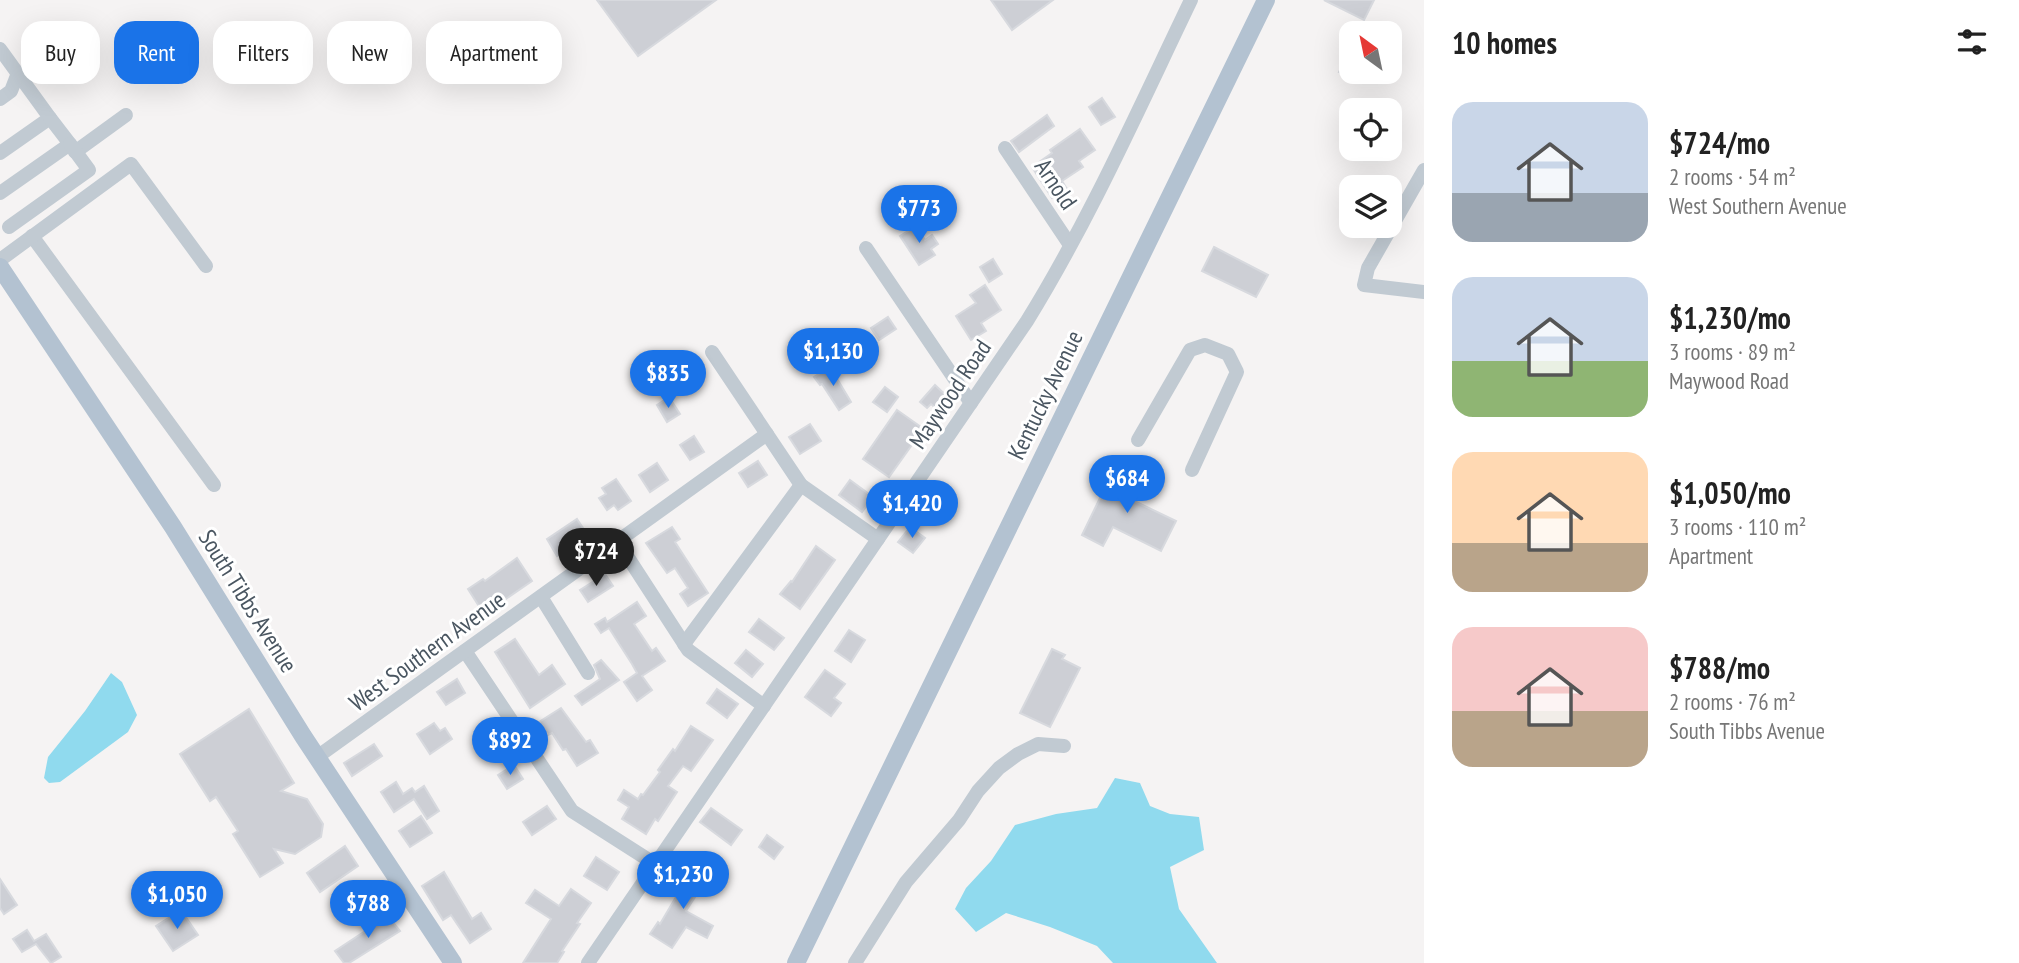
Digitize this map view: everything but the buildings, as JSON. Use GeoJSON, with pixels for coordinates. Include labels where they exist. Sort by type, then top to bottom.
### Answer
{"type":"FeatureCollection","features":[{"type":"Feature","properties":{"kind":"main road","name":"Kentucky Avenue"},"geometry":{"type":"LineString","coordinates":[[796,963],[1266,0]]}},
{"type":"Feature","properties":{"kind":"main road","name":"South Tibbs Avenue"},"geometry":{"type":"LineString","coordinates":[[0,267],[173,527],[317,757],[453,963]]}},
{"type":"Feature","properties":{"kind":"street","name":"Maywood Road"},"geometry":{"type":"LineString","coordinates":[[588,963],[1034,310],[1070,245],[1191,0]]}},
{"type":"Feature","properties":{"kind":"street"},"geometry":{"type":"LineString","coordinates":[[0,49],[89,170],[107,181]]}},
{"type":"Feature","properties":{"kind":"street"},"geometry":{"type":"LineString","coordinates":[[6,95],[18,73]]}},
{"type":"Feature","properties":{"kind":"street"},"geometry":{"type":"LineString","coordinates":[[6,95],[30,91]]}},
{"type":"Feature","properties":{"kind":"street"},"geometry":{"type":"LineString","coordinates":[[0,193],[126,115]]}},
{"type":"Feature","properties":{"kind":"street"},"geometry":{"type":"LineString","coordinates":[[0,153],[50,118]]}},
{"type":"Feature","properties":{"kind":"street","name":"Arnold"},"geometry":{"type":"LineString","coordinates":[[1004,148],[1070,245]]}},
{"type":"Feature","properties":{"kind":"street"},"geometry":{"type":"LineString","coordinates":[[0,260],[131,164],[206,266]]}},
{"type":"Feature","properties":{"kind":"street"},"geometry":{"type":"LineString","coordinates":[[9,227],[89,170]]}},
{"type":"Feature","properties":{"kind":"street"},"geometry":{"type":"LineString","coordinates":[[1424,170],[1368,268],[1364,285],[1424,292]]}},
{"type":"Feature","properties":{"kind":"street"},"geometry":{"type":"LineString","coordinates":[[32,236],[214,485]]}},
{"type":"Feature","properties":{"kind":"street"},"geometry":{"type":"LineString","coordinates":[[866,248],[971,403]]}},
{"type":"Feature","properties":{"kind":"street"},"geometry":{"type":"LineString","coordinates":[[1138,440],[1190,350],[1205,345],[1228,354],[1237,373],[1192,470]]}},
{"type":"Feature","properties":{"kind":"street"},"geometry":{"type":"LineString","coordinates":[[712,352],[801,485],[878,539]]}},
{"type":"Feature","properties":{"kind":"street","name":"West Southern Avenue"},"geometry":{"type":"LineString","coordinates":[[317,757],[767,434]]}},
{"type":"Feature","properties":{"kind":"street"},"geometry":{"type":"LineString","coordinates":[[684,644],[801,485]]}},
{"type":"Feature","properties":{"kind":"street"},"geometry":{"type":"LineString","coordinates":[[618,542],[688,650],[764,706]]}},
{"type":"Feature","properties":{"kind":"street"},"geometry":{"type":"LineString","coordinates":[[541,597],[588,673]]}},
{"type":"Feature","properties":{"kind":"street"},"geometry":{"type":"LineString","coordinates":[[466,651],[572,811],[655,864]]}},
{"type":"Feature","properties":{"kind":"street"},"geometry":{"type":"LineString","coordinates":[[855,963],[906,882],[999,768],[1038,744],[1065,746]]}},
{"type":"Feature","properties":{"kind":"water"},"geometry":{"type":"Polygon","coordinates":[[[111,673],[122,682],[137,715],[128,732],[60,782],[49,783],[44,778],[48,757],[111,673]]]}},
{"type":"Feature","properties":{"kind":"water"},"geometry":{"type":"Polygon","coordinates":[[[1115,778],[1140,783],[1150,806],[1170,814],[1199,817],[1204,850],[1170,867],[1179,909],[1217,963],[1113,963],[1097,946],[1006,913],[976,932],[955,909],[966,888],[991,861],[1015,825],[1056,814],[1097,808],[1115,778]]]}}]}
